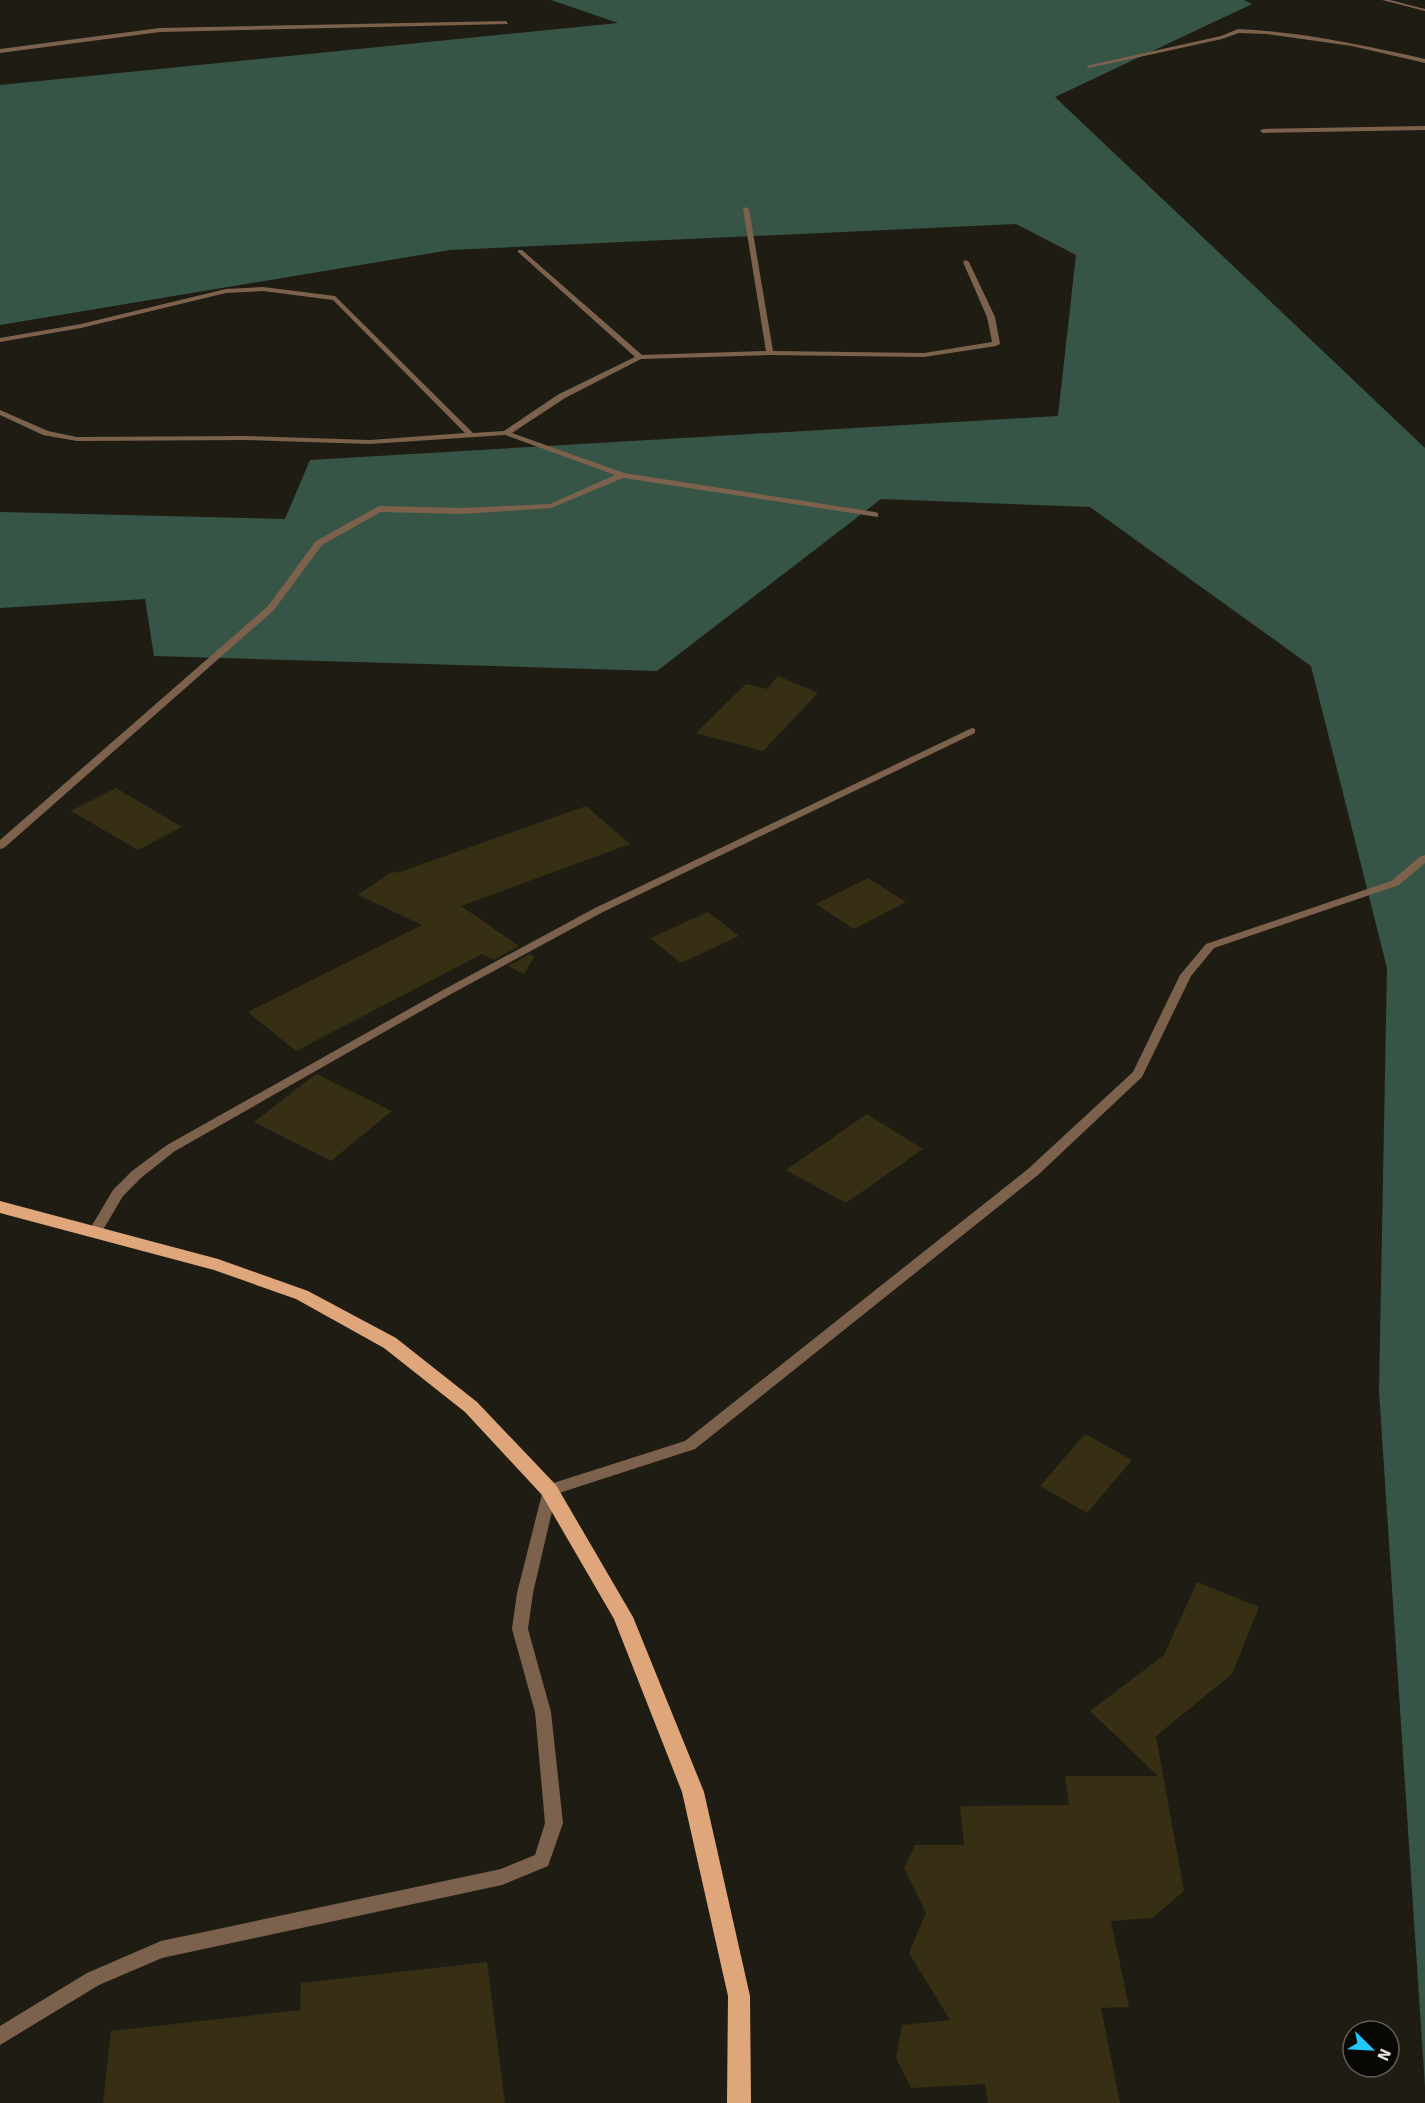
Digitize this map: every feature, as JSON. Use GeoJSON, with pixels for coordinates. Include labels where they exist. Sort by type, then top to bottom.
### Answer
{"type":"FeatureCollection","features":[{"type":"Feature","properties":{"kind":"main road"},"geometry":{"type":"LineString","coordinates":[[0,1207],[218,1265],[302,1295],[390,1343],[471,1407],[549,1490],[623,1617],[693,1792],[739,1996],[739,2103]]}},
{"type":"Feature","properties":{"kind":"street"},"geometry":{"type":"LineString","coordinates":[[1384,0],[1425,10]]}},
{"type":"Feature","properties":{"kind":"street"},"geometry":{"type":"LineString","coordinates":[[0,51],[160,30],[506,23]]}},
{"type":"Feature","properties":{"kind":"street"},"geometry":{"type":"LineString","coordinates":[[1089,66],[1221,37],[1238,31],[1267,32],[1352,44],[1425,61]]}},
{"type":"Feature","properties":{"kind":"street"},"geometry":{"type":"LineString","coordinates":[[1263,131],[1425,128]]}},
{"type":"Feature","properties":{"kind":"street"},"geometry":{"type":"LineString","coordinates":[[746,209],[770,353]]}},
{"type":"Feature","properties":{"kind":"street"},"geometry":{"type":"LineString","coordinates":[[520,251],[640,357]]}},
{"type":"Feature","properties":{"kind":"street"},"geometry":{"type":"LineString","coordinates":[[506,433],[562,396],[640,357],[770,353],[924,355],[996,344],[991,317],[966,262]]}},
{"type":"Feature","properties":{"kind":"street"},"geometry":{"type":"LineString","coordinates":[[0,340],[81,326],[226,291],[263,289],[336,298],[471,435]]}},
{"type":"Feature","properties":{"kind":"street"},"geometry":{"type":"LineString","coordinates":[[0,412],[46,433],[77,439],[246,438],[370,442],[506,433],[622,475],[876,515]]}},
{"type":"Feature","properties":{"kind":"street"},"geometry":{"type":"LineString","coordinates":[[0,846],[271,608],[320,543],[379,509],[463,511],[550,506],[622,475]]}},
{"type":"Feature","properties":{"kind":"street"},"geometry":{"type":"LineString","coordinates":[[95,1232],[118,1193],[136,1174],[171,1148],[447,992],[599,910],[972,731]]}},
{"type":"Feature","properties":{"kind":"street"},"geometry":{"type":"LineString","coordinates":[[0,2036],[93,1979],[161,1950],[502,1877],[542,1860],[554,1823],[543,1712],[520,1629],[525,1593],[549,1490],[690,1444],[1033,1172],[1138,1074],[1186,975],[1210,946],[1395,883],[1425,858]]}},
{"type":"Feature","properties":{"kind":"green space"},"geometry":{"type":"Polygon","coordinates":[[[551,0],[1244,0],[1252,4],[1055,97],[1425,448],[1425,2087],[1379,1391],[1387,968],[1311,666],[1090,507],[881,499],[657,671],[154,656],[145,599],[0,608],[0,512],[285,519],[310,460],[1058,416],[1076,255],[1016,224],[450,250],[0,325],[0,85],[618,23],[551,0]]]}},
{"type":"Feature","properties":{"kind":"building"},"geometry":{"type":"Polygon","coordinates":[[[778,676],[818,693],[763,751],[696,733],[746,684],[767,689],[778,676]]]}},
{"type":"Feature","properties":{"kind":"building"},"geometry":{"type":"Polygon","coordinates":[[[116,788],[182,827],[138,850],[71,811],[116,788]]]}},
{"type":"Feature","properties":{"kind":"building"},"geometry":{"type":"Polygon","coordinates":[[[586,806],[630,844],[461,906],[519,946],[494,960],[482,954],[296,1051],[248,1012],[422,925],[358,895],[393,871],[397,873],[586,806]]]}},
{"type":"Feature","properties":{"kind":"building"},"geometry":{"type":"Polygon","coordinates":[[[868,878],[906,902],[854,929],[816,904],[868,878]]]}},
{"type":"Feature","properties":{"kind":"building"},"geometry":{"type":"Polygon","coordinates":[[[708,912],[739,936],[681,963],[650,938],[708,912]]]}},
{"type":"Feature","properties":{"kind":"building"},"geometry":{"type":"Polygon","coordinates":[[[530,954],[534,957],[524,974],[508,966],[530,954]]]}},
{"type":"Feature","properties":{"kind":"building"},"geometry":{"type":"Polygon","coordinates":[[[316,1074],[392,1111],[331,1161],[254,1122],[316,1074]]]}},
{"type":"Feature","properties":{"kind":"building"},"geometry":{"type":"Polygon","coordinates":[[[867,1114],[923,1149],[846,1203],[786,1170],[867,1114]]]}},
{"type":"Feature","properties":{"kind":"building"},"geometry":{"type":"Polygon","coordinates":[[[1085,1434],[1132,1460],[1087,1513],[1040,1486],[1085,1434]]]}},
{"type":"Feature","properties":{"kind":"building"},"geometry":{"type":"Polygon","coordinates":[[[1197,1582],[1259,1607],[1232,1674],[1156,1736],[1184,1891],[1152,1918],[1111,1921],[1129,2007],[1101,2008],[1120,2103],[988,2103],[985,2084],[911,2088],[896,2058],[902,2025],[950,2020],[909,1953],[926,1913],[904,1868],[915,1845],[964,1845],[960,1806],[1069,1805],[1065,1776],[1158,1776],[1090,1711],[1164,1655],[1197,1582]]]}},
{"type":"Feature","properties":{"kind":"building"},"geometry":{"type":"Polygon","coordinates":[[[487,1962],[505,2103],[103,2103],[111,2031],[300,2010],[301,1983],[487,1962]]]}}]}
